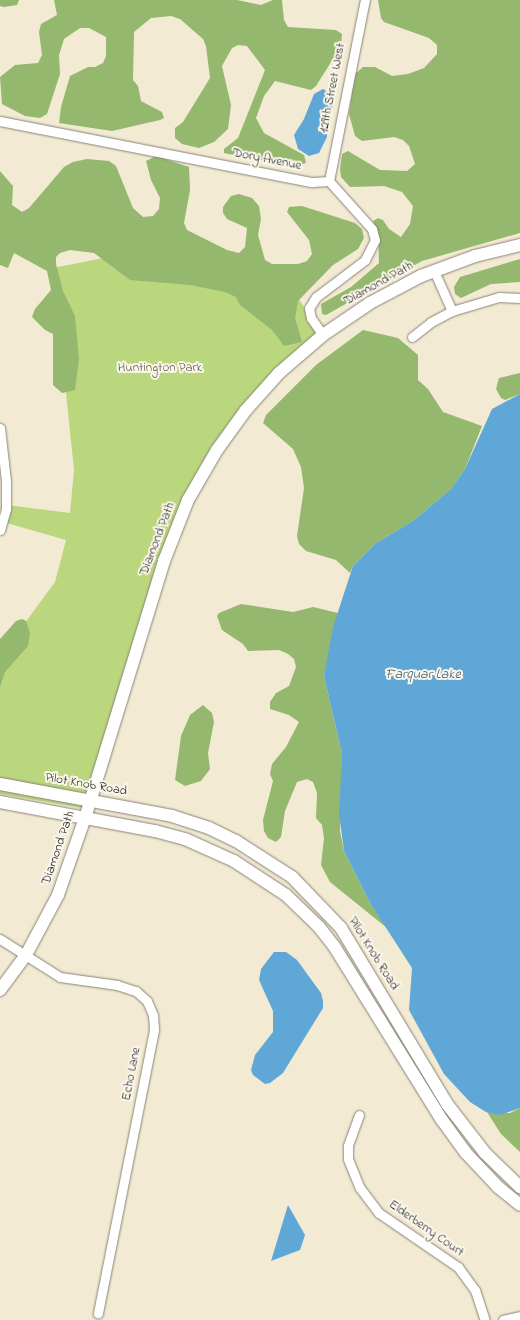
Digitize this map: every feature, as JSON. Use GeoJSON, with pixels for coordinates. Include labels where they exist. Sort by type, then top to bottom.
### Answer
{"type":"FeatureCollection","features":[{"type":"Feature","properties":{"kind":"main road","name":"Diamond Path"},"geometry":{"type":"LineString","coordinates":[[0,990],[26,955],[58,895],[85,818],[164,561],[188,500],[217,450],[246,410],[279,373],[323,336],[370,303],[434,271],[475,256],[520,245]]}},
{"type":"Feature","properties":{"kind":"main road","name":"Pilot Knob Road"},"geometry":{"type":"LineString","coordinates":[[0,784],[172,816],[209,828],[267,859],[304,888],[329,913],[351,942],[436,1086],[468,1133],[520,1187]]}},
{"type":"Feature","properties":{"kind":"main road"},"geometry":{"type":"LineString","coordinates":[[0,802],[155,831],[205,847],[257,874],[286,895],[319,927],[334,946],[442,1120],[466,1153],[498,1187],[520,1205]]}},
{"type":"Feature","properties":{"kind":"street","name":"129th Street West"},"geometry":{"type":"LineString","coordinates":[[328,181],[365,0]]}},
{"type":"Feature","properties":{"kind":"street","name":"Dory Avenue"},"geometry":{"type":"LineString","coordinates":[[0,121],[312,182],[328,181]]}},
{"type":"Feature","properties":{"kind":"street"},"geometry":{"type":"LineString","coordinates":[[323,336],[311,318],[309,308],[316,297],[365,260],[375,240],[372,229],[328,181]]}},
{"type":"Feature","properties":{"kind":"street"},"geometry":{"type":"LineString","coordinates":[[434,271],[452,311]]}},
{"type":"Feature","properties":{"kind":"street"},"geometry":{"type":"LineString","coordinates":[[412,337],[434,319],[452,311],[497,297],[520,298]]}},
{"type":"Feature","properties":{"kind":"street"},"geometry":{"type":"LineString","coordinates":[[0,428],[6,481],[6,509],[0,530]]}},
{"type":"Feature","properties":{"kind":"street","name":"Echo Lane"},"geometry":{"type":"LineString","coordinates":[[0,939],[67,979],[118,985],[136,991],[147,1001],[153,1015],[154,1030],[98,1314]]}},
{"type":"Feature","properties":{"kind":"street","name":"Elderberry Court"},"geometry":{"type":"LineString","coordinates":[[359,1115],[348,1146],[348,1159],[360,1188],[379,1213],[458,1267],[475,1290],[485,1320]]}},
{"type":"Feature","properties":{"kind":"street"},"geometry":{"type":"LineString","coordinates":[[503,1320],[520,1316]]}},
{"type":"Feature","properties":{"kind":"green space"},"geometry":{"type":"Polygon","coordinates":[[[0,0],[19,0],[17,5],[4,7],[0,6],[0,0]]]}},
{"type":"Feature","properties":{"kind":"green space"},"geometry":{"type":"Polygon","coordinates":[[[54,0],[237,0],[261,5],[273,0],[282,0],[284,20],[288,27],[336,30],[342,34],[341,46],[316,86],[311,90],[275,81],[264,96],[256,118],[264,133],[304,155],[306,163],[297,166],[224,153],[224,149],[238,138],[265,70],[247,46],[238,45],[232,48],[222,66],[231,105],[228,129],[214,142],[199,148],[182,144],[175,138],[175,128],[183,122],[210,78],[206,46],[203,39],[180,19],[171,16],[151,18],[134,32],[133,80],[138,86],[141,101],[162,112],[164,118],[112,131],[59,123],[61,107],[70,76],[88,67],[95,67],[103,63],[106,56],[106,37],[89,28],[80,28],[64,39],[59,55],[60,74],[47,114],[40,118],[25,116],[2,104],[0,77],[15,65],[38,63],[42,55],[39,32],[41,24],[57,15],[54,0]]]}},
{"type":"Feature","properties":{"kind":"green space"},"geometry":{"type":"Polygon","coordinates":[[[378,0],[520,0],[520,233],[422,261],[326,315],[322,314],[321,304],[351,287],[379,263],[378,232],[373,221],[378,218],[383,220],[389,229],[401,237],[410,224],[413,206],[402,192],[384,186],[350,187],[341,177],[340,169],[342,154],[348,151],[380,170],[407,171],[415,164],[409,146],[403,140],[394,137],[362,141],[355,136],[349,114],[355,74],[363,67],[375,67],[392,76],[408,74],[424,68],[437,54],[437,45],[429,38],[384,22],[381,18],[378,0]]]}},
{"type":"Feature","properties":{"kind":"green space"},"geometry":{"type":"Polygon","coordinates":[[[156,156],[189,167],[190,190],[184,223],[187,230],[227,250],[239,253],[245,247],[247,228],[227,219],[223,213],[223,207],[231,196],[239,194],[252,198],[259,206],[261,219],[258,235],[265,260],[272,264],[298,264],[307,261],[312,254],[309,240],[287,212],[289,207],[302,206],[355,223],[362,229],[364,238],[358,249],[333,265],[298,301],[295,318],[302,342],[284,346],[272,330],[240,305],[236,297],[225,292],[190,285],[130,280],[94,253],[70,250],[60,253],[56,257],[56,264],[63,291],[75,316],[79,359],[75,390],[62,393],[53,385],[53,334],[45,330],[32,317],[35,309],[51,290],[47,271],[14,253],[8,268],[0,265],[0,171],[13,186],[12,205],[22,212],[29,208],[64,167],[73,162],[87,159],[109,161],[116,166],[133,208],[143,217],[153,216],[159,209],[160,198],[151,180],[146,161],[156,156]]]}},
{"type":"Feature","properties":{"kind":"green space","name":"Huntington Park"},"geometry":{"type":"Polygon","coordinates":[[[103,258],[297,296],[322,336],[258,399],[230,435],[185,511],[87,809],[0,794],[0,657],[55,582],[66,540],[3,522],[7,505],[70,513],[74,470],[53,268],[103,258]]]}},
{"type":"Feature","properties":{"kind":"green space"},"geometry":{"type":"Polygon","coordinates":[[[520,259],[520,282],[491,284],[461,298],[455,294],[454,287],[460,277],[520,259]]]}},
{"type":"Feature","properties":{"kind":"green space"},"geometry":{"type":"Polygon","coordinates":[[[363,330],[398,338],[418,355],[418,380],[428,389],[443,412],[482,426],[465,469],[451,489],[413,521],[376,543],[353,566],[350,573],[336,560],[306,551],[299,544],[297,536],[304,488],[301,467],[293,449],[263,423],[266,415],[316,365],[363,330]]]}},
{"type":"Feature","properties":{"kind":"green space"},"geometry":{"type":"Polygon","coordinates":[[[520,373],[520,394],[505,400],[501,398],[496,389],[499,378],[520,373]]]}},
{"type":"Feature","properties":{"kind":"green space"},"geometry":{"type":"Polygon","coordinates":[[[241,604],[293,612],[313,607],[338,613],[324,676],[342,754],[340,831],[344,851],[370,903],[387,928],[330,882],[321,865],[324,838],[322,825],[316,818],[317,793],[313,782],[307,779],[297,782],[285,811],[281,837],[276,842],[268,838],[264,831],[263,820],[273,781],[270,774],[272,764],[286,747],[299,722],[289,715],[270,709],[270,702],[276,693],[289,686],[296,667],[294,659],[288,654],[279,650],[248,651],[243,644],[222,630],[217,616],[219,613],[241,604]]]}},
{"type":"Feature","properties":{"kind":"green space"},"geometry":{"type":"Polygon","coordinates":[[[22,619],[26,621],[30,633],[28,646],[5,672],[0,687],[0,639],[16,621],[22,619]]]}},
{"type":"Feature","properties":{"kind":"green space"},"geometry":{"type":"Polygon","coordinates":[[[203,705],[212,713],[214,722],[208,753],[210,769],[201,781],[185,786],[175,780],[181,736],[190,715],[203,705]]]}},
{"type":"Feature","properties":{"kind":"green space"},"geometry":{"type":"Polygon","coordinates":[[[520,1108],[520,1152],[501,1134],[487,1112],[510,1113],[520,1108]]]}},
{"type":"Feature","properties":{"kind":"water"},"geometry":{"type":"Polygon","coordinates":[[[323,89],[334,96],[330,120],[318,127],[318,131],[327,134],[327,137],[319,153],[309,156],[298,149],[294,135],[304,119],[314,94],[323,89]]]}},
{"type":"Feature","properties":{"kind":"water","name":"Farquar Lake"},"geometry":{"type":"Polygon","coordinates":[[[520,394],[520,1108],[500,1115],[486,1112],[470,1102],[444,1074],[409,1010],[412,968],[370,903],[344,851],[339,814],[342,754],[324,676],[333,627],[353,566],[376,543],[413,521],[451,489],[465,469],[492,409],[520,394]]]}},
{"type":"Feature","properties":{"kind":"water"},"geometry":{"type":"Polygon","coordinates":[[[274,952],[286,952],[297,960],[321,993],[323,1008],[283,1073],[270,1083],[265,1084],[253,1075],[251,1070],[255,1055],[273,1032],[273,1011],[259,980],[261,969],[274,952]]]}},
{"type":"Feature","properties":{"kind":"water"},"geometry":{"type":"Polygon","coordinates":[[[288,1205],[305,1235],[300,1250],[271,1261],[288,1205]]]}}]}
